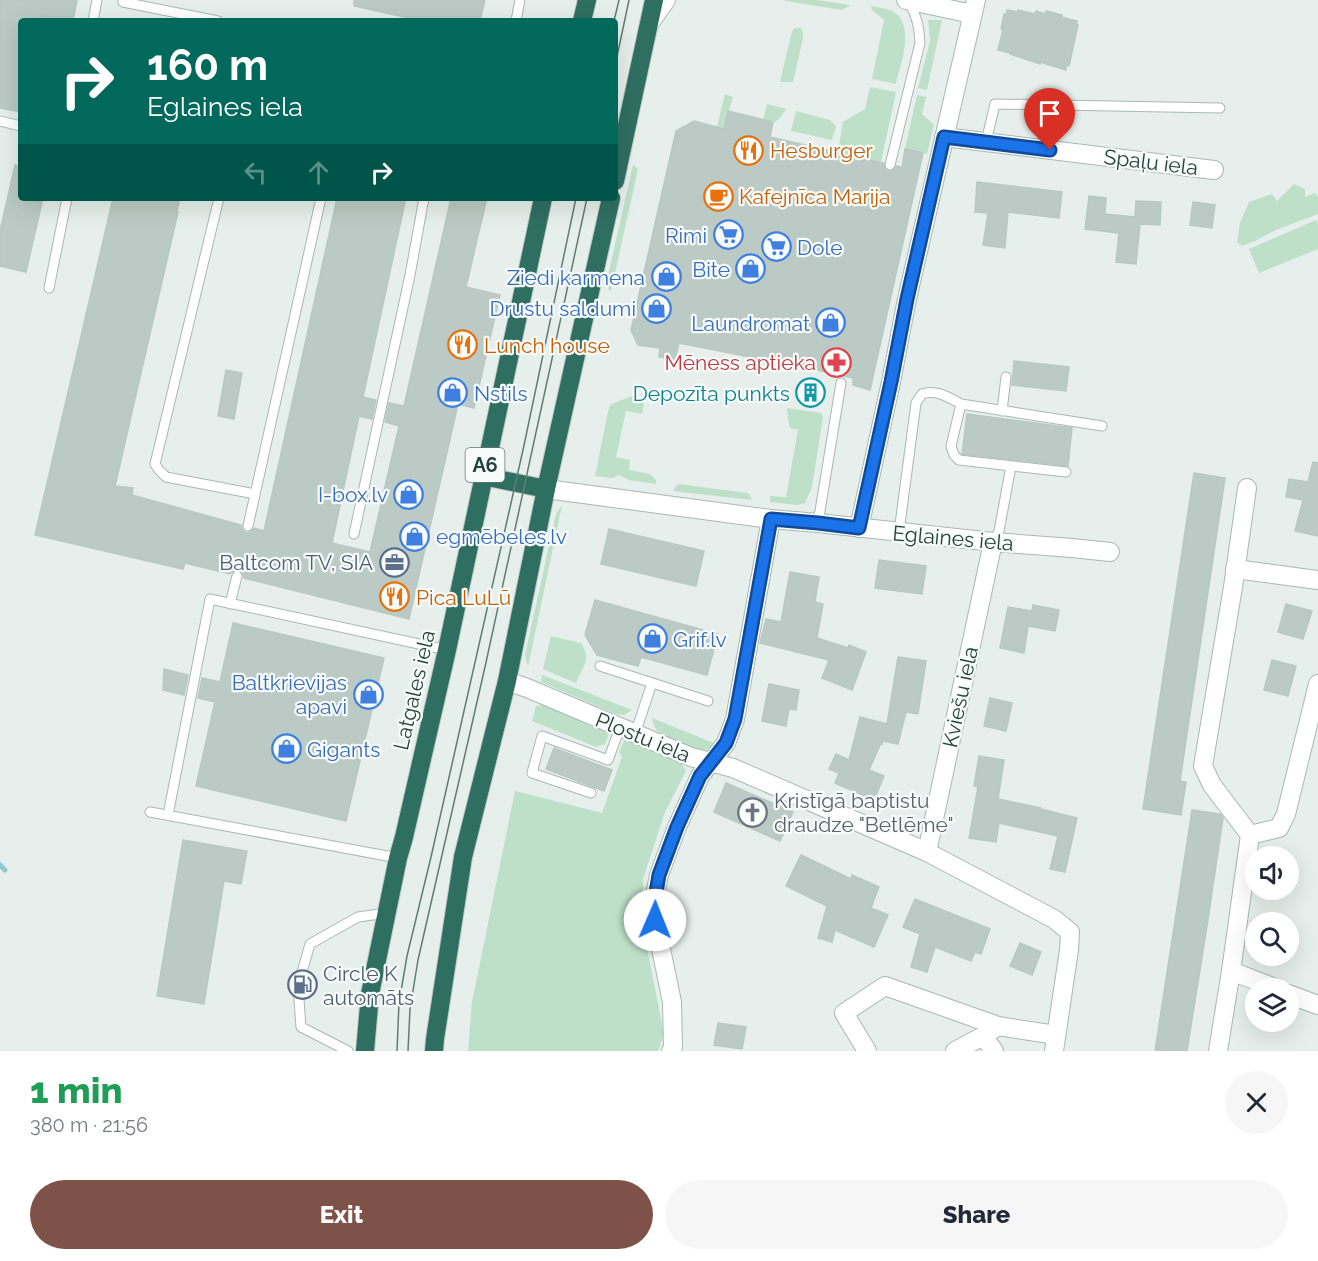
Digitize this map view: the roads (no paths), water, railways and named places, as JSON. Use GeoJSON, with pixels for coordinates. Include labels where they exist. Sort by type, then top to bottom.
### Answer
{"type":"FeatureCollection","features":[{"type":"Feature","properties":{"kind":"highway"},"geometry":{"type":"LineString","coordinates":[[583,18],[587,0]]}},
{"type":"Feature","properties":{"kind":"highway"},"geometry":{"type":"LineString","coordinates":[[618,167],[654,0]]}},
{"type":"Feature","properties":{"kind":"highway","name":"Latgales iela"},"geometry":{"type":"LineString","coordinates":[[365,1051],[370,994],[398,858],[447,650],[541,201]]}},
{"type":"Feature","properties":{"kind":"highway"},"geometry":{"type":"LineString","coordinates":[[434,1051],[463,857],[507,681],[546,489],[610,201]]}},
{"type":"Feature","properties":{"kind":"highway"},"geometry":{"type":"LineString","coordinates":[[483,476],[546,489]]}},
{"type":"Feature","properties":{"kind":"street"},"geometry":{"type":"LineString","coordinates":[[648,26],[666,0]]}},
{"type":"Feature","properties":{"kind":"street"},"geometry":{"type":"LineString","coordinates":[[859,528],[907,299],[974,7],[907,0]]}},
{"type":"Feature","properties":{"kind":"street","name":"Spaļu iela"},"geometry":{"type":"LineString","coordinates":[[944,137],[1214,170]]}},
{"type":"Feature","properties":{"kind":"street"},"geometry":{"type":"LineString","coordinates":[[1218,1051],[1250,835],[1212,785],[1203,766],[1247,488]]}},
{"type":"Feature","properties":{"kind":"street","name":"Eglaines iela"},"geometry":{"type":"LineString","coordinates":[[546,489],[771,519],[1110,552]]}},
{"type":"Feature","properties":{"kind":"street"},"geometry":{"type":"LineString","coordinates":[[671,1051],[673,1047],[672,1002],[655,920],[656,890],[659,875],[677,827],[700,776],[726,743],[735,719],[771,519]]}},
{"type":"Feature","properties":{"kind":"street","name":"Kviešu iela"},"geometry":{"type":"LineString","coordinates":[[927,852],[993,542]]}},
{"type":"Feature","properties":{"kind":"street"},"geometry":{"type":"LineString","coordinates":[[1235,569],[1318,580]]}},
{"type":"Feature","properties":{"kind":"street","name":"Plostu iela"},"geometry":{"type":"LineString","coordinates":[[507,681],[691,757],[733,768],[927,852],[1054,919],[1070,932],[1055,1043]]}},
{"type":"Feature","properties":{"kind":"street"},"geometry":{"type":"LineString","coordinates":[[1250,835],[1279,828],[1286,814],[1318,684]]}},
{"type":"Feature","properties":{"kind":"street"},"geometry":{"type":"LineString","coordinates":[[1231,971],[1249,978]]}},
{"type":"Feature","properties":{"kind":"street"},"geometry":{"type":"LineString","coordinates":[[867,1051],[844,1013],[885,986],[992,1038],[1055,1043]]}},
{"type":"Feature","properties":{"kind":"street"},"geometry":{"type":"LineString","coordinates":[[1299,998],[1318,1005]]}},
{"type":"Feature","properties":{"kind":"street"},"geometry":{"type":"LineString","coordinates":[[955,1051],[992,1038]]}},
{"type":"Feature","properties":{"kind":"lane"},"geometry":{"type":"LineString","coordinates":[[94,18],[97,0]]}},
{"type":"Feature","properties":{"kind":"lane"},"geometry":{"type":"LineString","coordinates":[[123,0],[123,2],[203,18]]}},
{"type":"Feature","properties":{"kind":"lane"},"geometry":{"type":"LineString","coordinates":[[517,18],[520,0]]}},
{"type":"Feature","properties":{"kind":"lane"},"geometry":{"type":"LineString","coordinates":[[890,165],[920,43],[915,13],[907,0]]}},
{"type":"Feature","properties":{"kind":"lane"},"geometry":{"type":"LineString","coordinates":[[986,142],[995,104],[1220,108]]}},
{"type":"Feature","properties":{"kind":"lane"},"geometry":{"type":"LineString","coordinates":[[0,121],[18,125]]}},
{"type":"Feature","properties":{"kind":"lane"},"geometry":{"type":"LineString","coordinates":[[49,288],[66,201]]}},
{"type":"Feature","properties":{"kind":"lane"},"geometry":{"type":"LineString","coordinates":[[218,201],[155,464],[166,477],[255,494]]}},
{"type":"Feature","properties":{"kind":"lane"},"geometry":{"type":"LineString","coordinates":[[248,526],[320,201]]}},
{"type":"Feature","properties":{"kind":"lane"},"geometry":{"type":"LineString","coordinates":[[354,534],[408,286],[423,201]]}},
{"type":"Feature","properties":{"kind":"lane"},"geometry":{"type":"LineString","coordinates":[[1002,411],[1006,377]]}},
{"type":"Feature","properties":{"kind":"lane"},"geometry":{"type":"LineString","coordinates":[[818,523],[841,383]]}},
{"type":"Feature","properties":{"kind":"lane"},"geometry":{"type":"LineString","coordinates":[[899,532],[916,403],[922,394],[930,391],[942,394],[961,404],[1102,426]]}},
{"type":"Feature","properties":{"kind":"lane"},"geometry":{"type":"LineString","coordinates":[[961,404],[951,446],[954,455],[959,460],[1066,472]]}},
{"type":"Feature","properties":{"kind":"lane"},"geometry":{"type":"LineString","coordinates":[[993,542],[999,531],[1011,466]]}},
{"type":"Feature","properties":{"kind":"lane"},"geometry":{"type":"LineString","coordinates":[[230,603],[237,576]]}},
{"type":"Feature","properties":{"kind":"lane"},"geometry":{"type":"LineString","coordinates":[[168,815],[210,599],[447,650]]}},
{"type":"Feature","properties":{"kind":"lane"},"geometry":{"type":"LineString","coordinates":[[600,666],[708,701]]}},
{"type":"Feature","properties":{"kind":"lane"},"geometry":{"type":"LineString","coordinates":[[591,793],[532,773],[542,736],[608,760],[628,731],[652,683]]}},
{"type":"Feature","properties":{"kind":"lane"},"geometry":{"type":"LineString","coordinates":[[150,812],[398,858]]}},
{"type":"Feature","properties":{"kind":"lane"},"geometry":{"type":"LineString","coordinates":[[348,1051],[302,1027],[298,986],[310,944],[358,917],[387,913]]}},
{"type":"Feature","properties":{"kind":"waterway"},"geometry":{"type":"LineString","coordinates":[[0,865],[5,870]]}},
{"type":"Feature","properties":{"kind":"tram line"},"geometry":{"type":"LineString","coordinates":[[615,18],[619,0]]}},
{"type":"Feature","properties":{"kind":"tram line"},"geometry":{"type":"LineString","coordinates":[[618,52],[629,0]]}},
{"type":"Feature","properties":{"kind":"tram line"},"geometry":{"type":"LineString","coordinates":[[397,1051],[399,1003],[407,956],[523,450],[575,201]]}},
{"type":"Feature","properties":{"kind":"tram line"},"geometry":{"type":"LineString","coordinates":[[408,1051],[410,1009],[418,960],[485,667],[586,201]]}},
{"type":"Feature","properties":{"kind":"place","name":"Hesburger"},"geometry":{"type":"Point","coordinates":[749,150]}},
{"type":"Feature","properties":{"kind":"place","name":"Kafejnīca Marija"},"geometry":{"type":"Point","coordinates":[718,196]}},
{"type":"Feature","properties":{"kind":"place","name":"Rimi"},"geometry":{"type":"Point","coordinates":[728,235]}},
{"type":"Feature","properties":{"kind":"place","name":"Dole"},"geometry":{"type":"Point","coordinates":[776,247]}},
{"type":"Feature","properties":{"kind":"place","name":"Bite"},"geometry":{"type":"Point","coordinates":[751,269]}},
{"type":"Feature","properties":{"kind":"place","name":"Ziedi karmena"},"geometry":{"type":"Point","coordinates":[666,277]}},
{"type":"Feature","properties":{"kind":"place","name":"Drustu saldumi"},"geometry":{"type":"Point","coordinates":[657,308]}},
{"type":"Feature","properties":{"kind":"place","name":"Laundromat"},"geometry":{"type":"Point","coordinates":[831,323]}},
{"type":"Feature","properties":{"kind":"place","name":"Lunch house"},"geometry":{"type":"Point","coordinates":[463,345]}},
{"type":"Feature","properties":{"kind":"place","name":"Mēness aptieka"},"geometry":{"type":"Point","coordinates":[837,362]}},
{"type":"Feature","properties":{"kind":"place","name":"Nstils"},"geometry":{"type":"Point","coordinates":[453,393]}},
{"type":"Feature","properties":{"kind":"place","name":"Depozīta punkts"},"geometry":{"type":"Point","coordinates":[811,393]}},
{"type":"Feature","properties":{"kind":"place","name":"I-box.lv"},"geometry":{"type":"Point","coordinates":[409,494]}},
{"type":"Feature","properties":{"kind":"place","name":"egmēbeles.lv"},"geometry":{"type":"Point","coordinates":[415,536]}},
{"type":"Feature","properties":{"kind":"place","name":"Baltcom TV, SIA"},"geometry":{"type":"Point","coordinates":[394,562]}},
{"type":"Feature","properties":{"kind":"place","name":"Pica LuLū"},"geometry":{"type":"Point","coordinates":[395,597]}},
{"type":"Feature","properties":{"kind":"place","name":"Grif.lv"},"geometry":{"type":"Point","coordinates":[652,639]}},
{"type":"Feature","properties":{"kind":"place","name":"Baltkrievijas apavi"},"geometry":{"type":"Point","coordinates":[368,694]}},
{"type":"Feature","properties":{"kind":"place","name":"Gigants"},"geometry":{"type":"Point","coordinates":[286,749]}},
{"type":"Feature","properties":{"kind":"place","name":"Kristīgā baptistu draudze \"Betlēme\""},"geometry":{"type":"Point","coordinates":[753,812]}},
{"type":"Feature","properties":{"kind":"place","name":"Circle K automāts"},"geometry":{"type":"Point","coordinates":[302,985]}}]}
